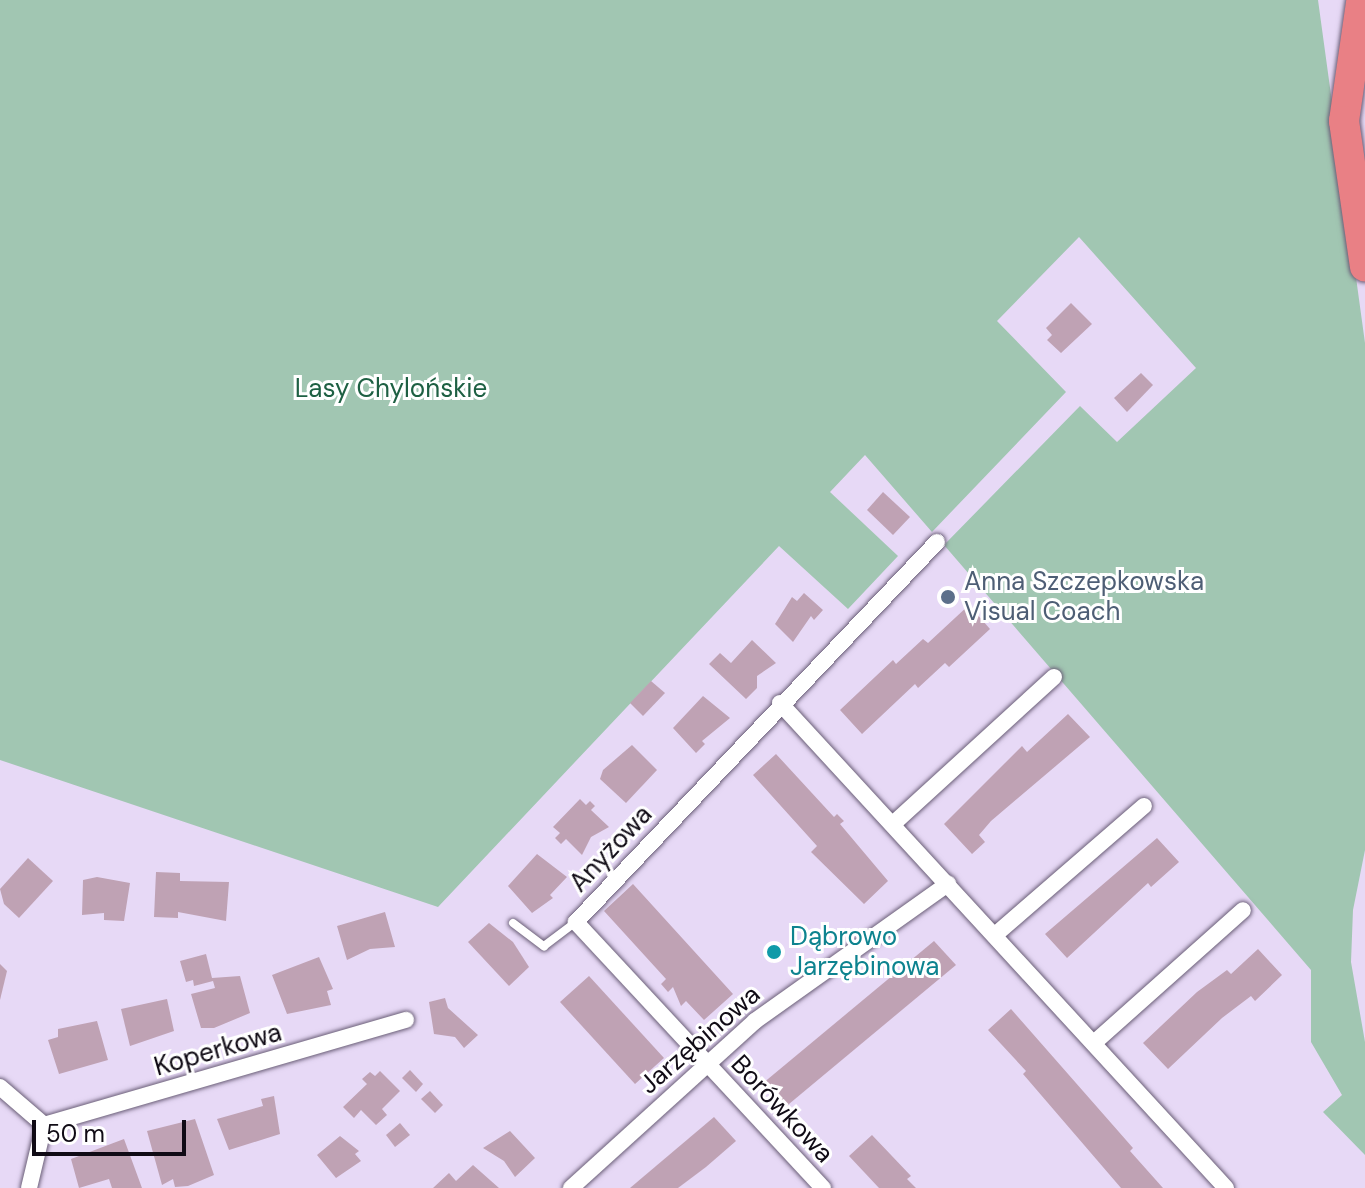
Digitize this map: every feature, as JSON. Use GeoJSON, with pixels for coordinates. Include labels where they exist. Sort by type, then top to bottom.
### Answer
{"type":"FeatureCollection","features":[{"type":"Feature","properties":{"kind":"highway"},"geometry":{"type":"LineString","coordinates":[[1362,8],[1344,121],[1365,266]]}},
{"type":"Feature","properties":{"kind":"street","name":"Anyżowa"},"geometry":{"type":"LineString","coordinates":[[706,1064],[576,922],[780,703],[937,542]]}},
{"type":"Feature","properties":{"kind":"street"},"geometry":{"type":"LineString","coordinates":[[893,824],[1054,677]]}},
{"type":"Feature","properties":{"kind":"street"},"geometry":{"type":"LineString","coordinates":[[780,703],[1226,1188]]}},
{"type":"Feature","properties":{"kind":"street"},"geometry":{"type":"LineString","coordinates":[[995,935],[1144,806]]}},
{"type":"Feature","properties":{"kind":"street","name":"Jarzębinowa"},"geometry":{"type":"LineString","coordinates":[[571,1188],[706,1064],[809,980],[948,884]]}},
{"type":"Feature","properties":{"kind":"street"},"geometry":{"type":"LineString","coordinates":[[1095,1042],[1243,910]]}},
{"type":"Feature","properties":{"kind":"street","name":"Koperkowa"},"geometry":{"type":"LineString","coordinates":[[44,1125],[406,1020]]}},
{"type":"Feature","properties":{"kind":"street","name":"Borówkowa"},"geometry":{"type":"LineString","coordinates":[[706,1064],[823,1188]]}},
{"type":"Feature","properties":{"kind":"street"},"geometry":{"type":"LineString","coordinates":[[0,1087],[44,1125],[29,1188]]}},
{"type":"Feature","properties":{"kind":"lane"},"geometry":{"type":"LineString","coordinates":[[513,923],[544,946],[576,922]]}},
{"type":"Feature","properties":{"kind":"green space","name":"Lasy Chylońskie"},"geometry":{"type":"Polygon","coordinates":[[[0,0],[1318,0],[1365,343],[1365,850],[1353,910],[1351,962],[1365,1042],[1365,1155],[1323,1112],[1342,1095],[1311,1042],[1311,970],[944,545],[1080,406],[1117,442],[1196,368],[1079,237],[997,321],[1066,392],[932,532],[865,455],[830,492],[898,556],[848,609],[779,546],[438,907],[0,760],[0,0]]]}},
{"type":"Feature","properties":{"kind":"building"},"geometry":{"type":"Polygon","coordinates":[[[1071,303],[1092,324],[1061,353],[1047,340],[1052,335],[1046,328],[1071,303]]]}},
{"type":"Feature","properties":{"kind":"building"},"geometry":{"type":"Polygon","coordinates":[[[1141,373],[1153,385],[1127,412],[1114,398],[1141,373]]]}},
{"type":"Feature","properties":{"kind":"building"},"geometry":{"type":"Polygon","coordinates":[[[883,492],[910,517],[893,535],[867,510],[883,492]]]}},
{"type":"Feature","properties":{"kind":"building"},"geometry":{"type":"Polygon","coordinates":[[[804,593],[823,610],[814,620],[811,616],[793,642],[775,624],[792,597],[797,601],[804,593]]]}},
{"type":"Feature","properties":{"kind":"building"},"geometry":{"type":"Polygon","coordinates":[[[969,605],[990,629],[949,667],[945,663],[918,688],[915,684],[862,734],[840,710],[893,660],[896,664],[923,639],[928,643],[969,605]]]}},
{"type":"Feature","properties":{"kind":"building"},"geometry":{"type":"Polygon","coordinates":[[[752,640],[776,663],[757,676],[757,688],[746,699],[709,664],[720,653],[731,663],[752,640]]]}},
{"type":"Feature","properties":{"kind":"building"},"geometry":{"type":"Polygon","coordinates":[[[651,681],[665,693],[643,716],[630,703],[651,681]]]}},
{"type":"Feature","properties":{"kind":"building"},"geometry":{"type":"Polygon","coordinates":[[[703,696],[730,718],[702,741],[705,744],[696,753],[673,728],[703,696]]]}},
{"type":"Feature","properties":{"kind":"building"},"geometry":{"type":"Polygon","coordinates":[[[1068,714],[1090,737],[991,821],[979,835],[985,842],[972,854],[944,824],[1022,746],[1027,752],[1068,714]]]}},
{"type":"Feature","properties":{"kind":"building"},"geometry":{"type":"Polygon","coordinates":[[[632,745],[657,770],[626,803],[600,779],[603,770],[632,745]]]}},
{"type":"Feature","properties":{"kind":"building"},"geometry":{"type":"Polygon","coordinates":[[[776,754],[834,817],[837,814],[844,821],[840,824],[888,881],[864,904],[811,852],[817,846],[753,775],[776,754]]]}},
{"type":"Feature","properties":{"kind":"building"},"geometry":{"type":"Polygon","coordinates":[[[580,799],[586,805],[590,801],[595,806],[591,810],[609,827],[591,837],[582,855],[566,839],[561,844],[555,838],[560,833],[553,827],[580,799]]]}},
{"type":"Feature","properties":{"kind":"building"},"geometry":{"type":"Polygon","coordinates":[[[1157,838],[1179,862],[1151,887],[1148,883],[1067,958],[1045,934],[1157,838]]]}},
{"type":"Feature","properties":{"kind":"building"},"geometry":{"type":"Polygon","coordinates":[[[537,854],[567,877],[550,895],[553,898],[532,913],[508,886],[537,854]]]}},
{"type":"Feature","properties":{"kind":"building"},"geometry":{"type":"Polygon","coordinates":[[[28,858],[53,881],[19,918],[4,904],[0,889],[28,858]]]}},
{"type":"Feature","properties":{"kind":"building"},"geometry":{"type":"Polygon","coordinates":[[[156,872],[180,873],[180,881],[229,882],[226,921],[178,912],[178,918],[154,917],[156,872]]]}},
{"type":"Feature","properties":{"kind":"building"},"geometry":{"type":"Polygon","coordinates":[[[97,877],[130,883],[124,921],[104,920],[104,913],[82,915],[83,880],[97,877]]]}},
{"type":"Feature","properties":{"kind":"building"},"geometry":{"type":"Polygon","coordinates":[[[633,884],[733,994],[704,1020],[686,1001],[681,1006],[673,987],[668,992],[661,984],[666,979],[604,911],[633,884]]]}},
{"type":"Feature","properties":{"kind":"building"},"geometry":{"type":"Polygon","coordinates":[[[385,912],[395,947],[370,949],[347,960],[337,926],[385,912]]]}},
{"type":"Feature","properties":{"kind":"building"},"geometry":{"type":"Polygon","coordinates":[[[489,923],[513,942],[529,967],[509,986],[468,942],[489,923]]]}},
{"type":"Feature","properties":{"kind":"building","name":"Dąbrowo Jarzębinowa"},"geometry":{"type":"Polygon","coordinates":[[[774,941],[785,953],[773,963],[763,951],[774,941]]]}},
{"type":"Feature","properties":{"kind":"building"},"geometry":{"type":"Polygon","coordinates":[[[934,941],[956,965],[783,1109],[762,1084],[934,941]]]}},
{"type":"Feature","properties":{"kind":"building"},"geometry":{"type":"Polygon","coordinates":[[[1258,949],[1282,975],[1255,1001],[1251,996],[1222,1018],[1168,1069],[1143,1043],[1197,992],[1227,970],[1231,974],[1258,949]]]}},
{"type":"Feature","properties":{"kind":"building"},"geometry":{"type":"Polygon","coordinates":[[[206,954],[212,978],[240,976],[250,1013],[214,1028],[201,1028],[191,994],[215,988],[213,981],[194,986],[193,980],[186,982],[180,961],[206,954]]]}},
{"type":"Feature","properties":{"kind":"building"},"geometry":{"type":"Polygon","coordinates":[[[319,957],[333,989],[327,991],[331,1005],[287,1014],[272,975],[319,957]]]}},
{"type":"Feature","properties":{"kind":"building"},"geometry":{"type":"Polygon","coordinates":[[[0,964],[7,971],[0,1000],[0,964]]]}},
{"type":"Feature","properties":{"kind":"building"},"geometry":{"type":"Polygon","coordinates":[[[589,976],[664,1058],[635,1084],[560,1002],[589,976]]]}},
{"type":"Feature","properties":{"kind":"building"},"geometry":{"type":"Polygon","coordinates":[[[445,998],[448,1008],[478,1035],[464,1048],[455,1037],[434,1034],[429,1002],[445,998]]]}},
{"type":"Feature","properties":{"kind":"building"},"geometry":{"type":"Polygon","coordinates":[[[167,999],[174,1031],[130,1046],[121,1009],[167,999]]]}},
{"type":"Feature","properties":{"kind":"building"},"geometry":{"type":"Polygon","coordinates":[[[1011,1009],[1133,1148],[1130,1151],[1163,1188],[1121,1188],[1023,1074],[1026,1071],[988,1030],[1011,1009]]]}},
{"type":"Feature","properties":{"kind":"building"},"geometry":{"type":"Polygon","coordinates":[[[97,1021],[108,1060],[59,1074],[48,1040],[58,1037],[58,1029],[97,1021]]]}},
{"type":"Feature","properties":{"kind":"building"},"geometry":{"type":"Polygon","coordinates":[[[410,1070],[423,1084],[416,1092],[402,1078],[410,1070]]]}},
{"type":"Feature","properties":{"kind":"building"},"geometry":{"type":"Polygon","coordinates":[[[380,1071],[400,1091],[382,1109],[387,1115],[376,1125],[361,1110],[354,1118],[343,1107],[367,1084],[362,1079],[370,1072],[375,1076],[380,1071]]]}},
{"type":"Feature","properties":{"kind":"building"},"geometry":{"type":"Polygon","coordinates":[[[430,1091],[443,1105],[435,1113],[421,1099],[430,1091]]]}},
{"type":"Feature","properties":{"kind":"building"},"geometry":{"type":"Polygon","coordinates":[[[274,1096],[280,1134],[229,1150],[217,1119],[263,1106],[261,1099],[274,1096]]]}},
{"type":"Feature","properties":{"kind":"building"},"geometry":{"type":"Polygon","coordinates":[[[714,1117],[736,1141],[706,1167],[678,1188],[630,1188],[714,1117]]]}},
{"type":"Feature","properties":{"kind":"building"},"geometry":{"type":"Polygon","coordinates":[[[195,1119],[214,1175],[188,1186],[175,1187],[173,1179],[162,1185],[147,1131],[195,1119]]]}},
{"type":"Feature","properties":{"kind":"building"},"geometry":{"type":"Polygon","coordinates":[[[400,1123],[410,1135],[395,1147],[386,1135],[400,1123]]]}},
{"type":"Feature","properties":{"kind":"building"},"geometry":{"type":"Polygon","coordinates":[[[510,1131],[535,1158],[515,1177],[504,1161],[483,1148],[510,1131]]]}},
{"type":"Feature","properties":{"kind":"building"},"geometry":{"type":"Polygon","coordinates":[[[872,1135],[911,1176],[907,1179],[916,1188],[879,1188],[849,1156],[872,1135]]]}},
{"type":"Feature","properties":{"kind":"building"},"geometry":{"type":"Polygon","coordinates":[[[340,1136],[359,1151],[355,1154],[361,1161],[336,1178],[317,1155],[340,1136]]]}},
{"type":"Feature","properties":{"kind":"building"},"geometry":{"type":"Polygon","coordinates":[[[124,1139],[142,1188],[112,1188],[109,1179],[79,1188],[71,1159],[124,1139]]]}},
{"type":"Feature","properties":{"kind":"building"},"geometry":{"type":"Polygon","coordinates":[[[473,1165],[499,1188],[433,1188],[449,1173],[456,1181],[473,1165]]]}},
{"type":"Feature","properties":{"kind":"place","name":"Anna Szczepkowska Visual Coach"},"geometry":{"type":"Point","coordinates":[948,597]}},
{"type":"Feature","properties":{"kind":"place","name":"Dąbrowo Jarzębinowa"},"geometry":{"type":"Point","coordinates":[774,952]}}]}
